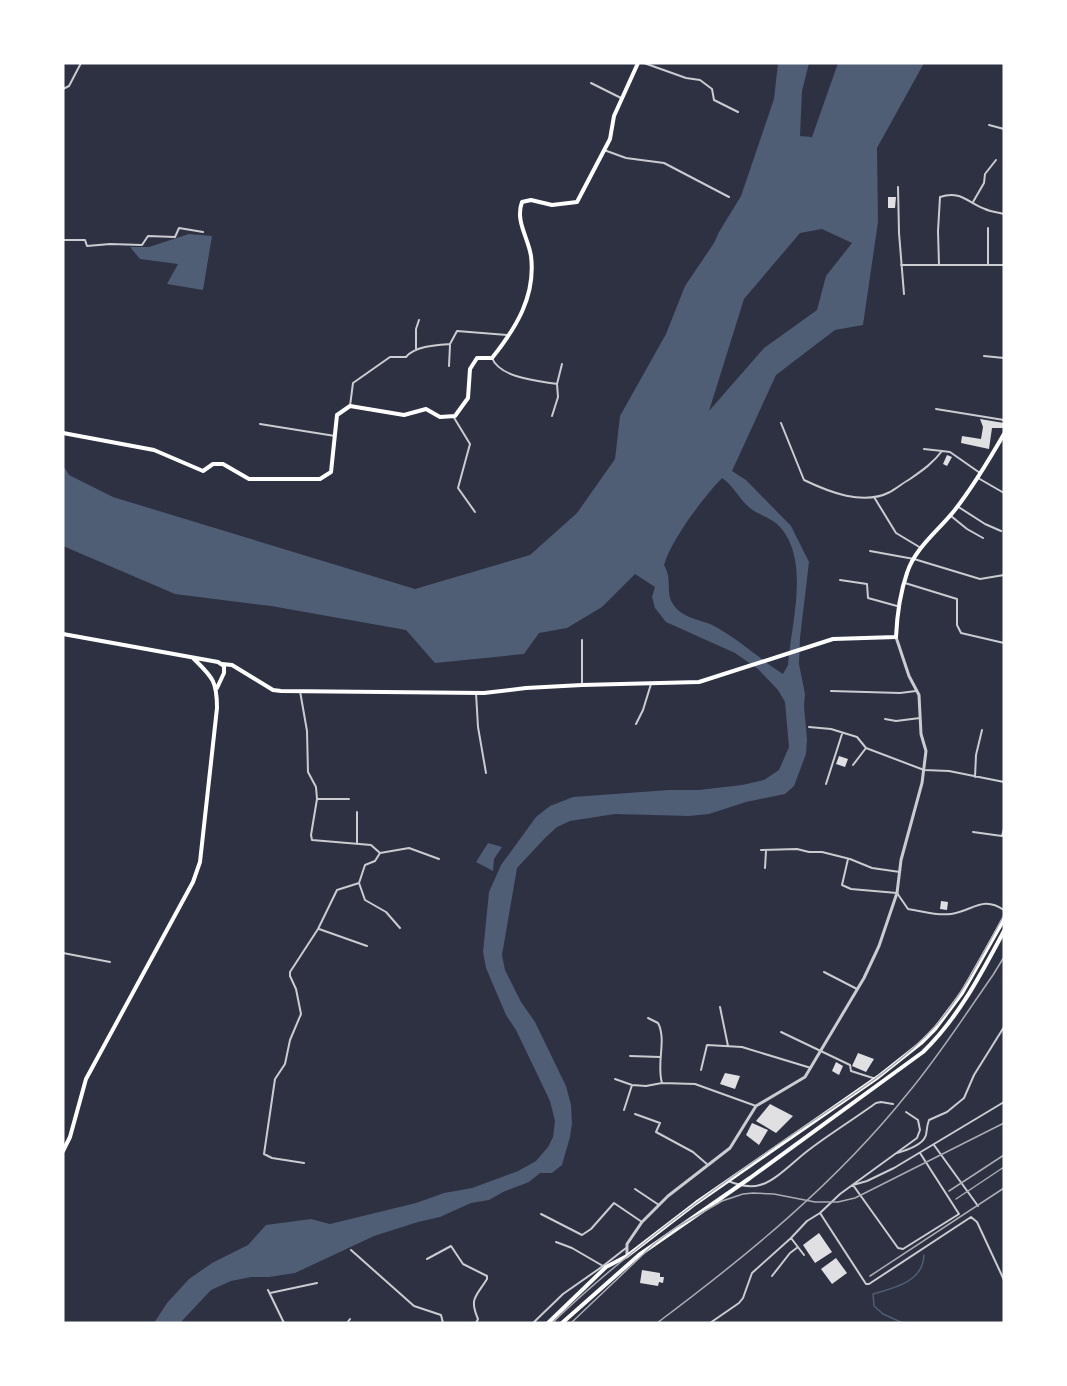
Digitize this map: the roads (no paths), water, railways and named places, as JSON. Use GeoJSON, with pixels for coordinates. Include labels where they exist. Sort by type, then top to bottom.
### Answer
{"type":"FeatureCollection","features":[{"type":"Feature","properties":{"kind":"main road"},"geometry":{"type":"LineString","coordinates":[[63,433],[154,450],[203,471],[213,464],[223,464],[249,479],[320,479],[331,472],[337,415],[350,406],[404,415],[426,409],[440,417],[453,416],[468,398],[470,369],[477,358],[492,358],[510,335],[527,303],[531,257],[518,213],[522,202],[531,200],[552,205],[577,202],[610,139],[614,116],[638,63]]}},
{"type":"Feature","properties":{"kind":"main road"},"geometry":{"type":"LineString","coordinates":[[63,634],[232,665],[273,690],[476,693],[582,685],[699,682],[833,639],[896,637],[898,607],[907,573],[914,559],[950,516],[993,456],[1004,434]]}},
{"type":"Feature","properties":{"kind":"main road"},"geometry":{"type":"LineString","coordinates":[[193,658],[212,678],[217,689]]}},
{"type":"Feature","properties":{"kind":"main road"},"geometry":{"type":"LineString","coordinates":[[207,672],[209,665],[214,662]]}},
{"type":"Feature","properties":{"kind":"main road"},"geometry":{"type":"LineString","coordinates":[[63,1151],[86,1079],[193,882],[200,862],[217,689],[225,671],[222,664]]}},
{"type":"Feature","properties":{"kind":"main road"},"geometry":{"type":"LineString","coordinates":[[212,678],[222,677]]}},
{"type":"Feature","properties":{"kind":"main road"},"geometry":{"type":"LineString","coordinates":[[548,1323],[606,1268],[627,1256],[678,1216],[876,1079],[921,1043],[935,1029],[977,969],[1004,919]]}},
{"type":"Feature","properties":{"kind":"main road"},"geometry":{"type":"LineString","coordinates":[[562,1323],[639,1255],[905,1066],[930,1044],[962,1005],[1004,931]]}},
{"type":"Feature","properties":{"kind":"street"},"geometry":{"type":"LineString","coordinates":[[63,89],[69,86],[81,63]]}},
{"type":"Feature","properties":{"kind":"street"},"geometry":{"type":"LineString","coordinates":[[644,63],[687,78],[700,80],[712,89],[714,100],[738,112]]}},
{"type":"Feature","properties":{"kind":"street"},"geometry":{"type":"LineString","coordinates":[[591,84],[621,99]]}},
{"type":"Feature","properties":{"kind":"street"},"geometry":{"type":"LineString","coordinates":[[990,125],[1004,129]]}},
{"type":"Feature","properties":{"kind":"street"},"geometry":{"type":"LineString","coordinates":[[604,150],[626,158],[664,163],[729,197]]}},
{"type":"Feature","properties":{"kind":"street"},"geometry":{"type":"LineString","coordinates":[[974,202],[984,183],[985,174],[996,160]]}},
{"type":"Feature","properties":{"kind":"street"},"geometry":{"type":"LineString","coordinates":[[898,187],[898,233],[904,294]]}},
{"type":"Feature","properties":{"kind":"street"},"geometry":{"type":"LineString","coordinates":[[939,265],[940,197],[948,194],[958,195],[983,209],[1003,214]]}},
{"type":"Feature","properties":{"kind":"street"},"geometry":{"type":"LineString","coordinates":[[63,240],[85,240],[87,246],[141,245],[148,236],[175,237],[179,228],[203,232]]}},
{"type":"Feature","properties":{"kind":"street"},"geometry":{"type":"LineString","coordinates":[[988,228],[988,265]]}},
{"type":"Feature","properties":{"kind":"street"},"geometry":{"type":"LineString","coordinates":[[901,265],[1004,265]]}},
{"type":"Feature","properties":{"kind":"street"},"geometry":{"type":"LineString","coordinates":[[416,350],[416,329],[419,320]]}},
{"type":"Feature","properties":{"kind":"street"},"geometry":{"type":"LineString","coordinates":[[449,366],[450,344],[457,330],[510,335]]}},
{"type":"Feature","properties":{"kind":"street"},"geometry":{"type":"LineString","coordinates":[[350,406],[353,382],[390,357],[406,357],[410,352],[416,350],[450,344]]}},
{"type":"Feature","properties":{"kind":"street"},"geometry":{"type":"LineString","coordinates":[[984,356],[1004,358]]}},
{"type":"Feature","properties":{"kind":"street"},"geometry":{"type":"LineString","coordinates":[[492,358],[498,367],[515,376],[557,384]]}},
{"type":"Feature","properties":{"kind":"street"},"geometry":{"type":"LineString","coordinates":[[552,416],[558,397],[557,384],[562,364]]}},
{"type":"Feature","properties":{"kind":"street"},"geometry":{"type":"LineString","coordinates":[[936,409],[1004,420]]}},
{"type":"Feature","properties":{"kind":"street"},"geometry":{"type":"LineString","coordinates":[[453,416],[470,444],[458,488],[475,512]]}},
{"type":"Feature","properties":{"kind":"street"},"geometry":{"type":"LineString","coordinates":[[781,423],[804,480],[822,489],[862,499],[890,492],[928,466],[942,450]]}},
{"type":"Feature","properties":{"kind":"street"},"geometry":{"type":"LineString","coordinates":[[260,424],[335,436]]}},
{"type":"Feature","properties":{"kind":"street"},"geometry":{"type":"LineString","coordinates":[[924,449],[950,452],[1004,493]]}},
{"type":"Feature","properties":{"kind":"street"},"geometry":{"type":"LineString","coordinates":[[874,497],[896,532],[921,548]]}},
{"type":"Feature","properties":{"kind":"street"},"geometry":{"type":"LineString","coordinates":[[957,506],[1001,531]]}},
{"type":"Feature","properties":{"kind":"street"},"geometry":{"type":"LineString","coordinates":[[950,516],[983,538]]}},
{"type":"Feature","properties":{"kind":"street"},"geometry":{"type":"LineString","coordinates":[[870,551],[914,559],[980,579],[1004,575]]}},
{"type":"Feature","properties":{"kind":"street"},"geometry":{"type":"LineString","coordinates":[[840,580],[867,584],[868,598],[898,607]]}},
{"type":"Feature","properties":{"kind":"street"},"geometry":{"type":"LineString","coordinates":[[905,583],[957,599],[957,625],[961,633],[1004,642]]}},
{"type":"Feature","properties":{"kind":"street"},"geometry":{"type":"LineString","coordinates":[[533,1323],[563,1294],[626,1247],[642,1222],[658,1205],[730,1148],[756,1106],[805,1077],[858,989],[879,946],[897,893],[901,860],[924,770],[926,751],[919,696],[909,676],[896,637]]}},
{"type":"Feature","properties":{"kind":"street"},"geometry":{"type":"LineString","coordinates":[[582,640],[582,685]]}},
{"type":"Feature","properties":{"kind":"street"},"geometry":{"type":"LineString","coordinates":[[636,724],[651,684]]}},
{"type":"Feature","properties":{"kind":"street"},"geometry":{"type":"LineString","coordinates":[[300,691],[308,731],[308,771],[316,787],[318,799],[312,840],[371,845],[380,853]]}},
{"type":"Feature","properties":{"kind":"street"},"geometry":{"type":"LineString","coordinates":[[831,691],[900,693],[916,691]]}},
{"type":"Feature","properties":{"kind":"street"},"geometry":{"type":"LineString","coordinates":[[476,693],[478,727],[486,773]]}},
{"type":"Feature","properties":{"kind":"street"},"geometry":{"type":"LineString","coordinates":[[885,719],[896,721],[920,718]]}},
{"type":"Feature","properties":{"kind":"street"},"geometry":{"type":"LineString","coordinates":[[810,727],[831,729],[857,737],[866,748],[924,770],[949,771],[1004,782]]}},
{"type":"Feature","properties":{"kind":"street"},"geometry":{"type":"LineString","coordinates":[[975,777],[976,755],[982,730]]}},
{"type":"Feature","properties":{"kind":"street"},"geometry":{"type":"LineString","coordinates":[[825,784],[842,734]]}},
{"type":"Feature","properties":{"kind":"street"},"geometry":{"type":"LineString","coordinates":[[853,765],[866,748]]}},
{"type":"Feature","properties":{"kind":"street"},"geometry":{"type":"LineString","coordinates":[[318,799],[349,799]]}},
{"type":"Feature","properties":{"kind":"street"},"geometry":{"type":"LineString","coordinates":[[357,812],[357,843]]}},
{"type":"Feature","properties":{"kind":"street"},"geometry":{"type":"LineString","coordinates":[[973,832],[1003,836],[1004,829]]}},
{"type":"Feature","properties":{"kind":"street"},"geometry":{"type":"LineString","coordinates":[[400,928],[386,912],[365,900],[359,883],[365,865],[375,861],[380,853],[408,848],[439,859]]}},
{"type":"Feature","properties":{"kind":"street"},"geometry":{"type":"LineString","coordinates":[[761,850],[813,851],[848,859],[872,868],[900,872]]}},
{"type":"Feature","properties":{"kind":"street"},"geometry":{"type":"LineString","coordinates":[[765,868],[766,850]]}},
{"type":"Feature","properties":{"kind":"street"},"geometry":{"type":"LineString","coordinates":[[848,859],[842,885],[851,889],[897,893]]}},
{"type":"Feature","properties":{"kind":"street"},"geometry":{"type":"LineString","coordinates":[[304,1163],[272,1158],[264,1154],[275,1078],[285,1064],[290,1040],[301,1014],[290,972],[318,928],[337,890],[359,883]]}},
{"type":"Feature","properties":{"kind":"street"},"geometry":{"type":"LineString","coordinates":[[897,893],[908,909],[933,915],[953,914],[985,903],[994,903],[1004,910]]}},
{"type":"Feature","properties":{"kind":"street"},"geometry":{"type":"LineString","coordinates":[[318,928],[367,946]]}},
{"type":"Feature","properties":{"kind":"street"},"geometry":{"type":"LineString","coordinates":[[63,953],[110,962]]}},
{"type":"Feature","properties":{"kind":"street"},"geometry":{"type":"LineString","coordinates":[[824,972],[858,989]]}},
{"type":"Feature","properties":{"kind":"street"},"geometry":{"type":"LineString","coordinates":[[720,1006],[728,1046]]}},
{"type":"Feature","properties":{"kind":"street"},"geometry":{"type":"LineString","coordinates":[[648,1018],[658,1023],[662,1030],[659,1072],[662,1083]]}},
{"type":"Feature","properties":{"kind":"street"},"geometry":{"type":"LineString","coordinates":[[893,1154],[919,1143],[925,1137],[929,1120],[947,1112],[964,1098],[974,1075],[1004,1027]]}},
{"type":"Feature","properties":{"kind":"street"},"geometry":{"type":"LineString","coordinates":[[781,1032],[850,1065],[851,1071],[876,1079]]}},
{"type":"Feature","properties":{"kind":"street"},"geometry":{"type":"LineString","coordinates":[[701,1070],[707,1045],[742,1047],[811,1068]]}},
{"type":"Feature","properties":{"kind":"street"},"geometry":{"type":"LineString","coordinates":[[630,1056],[660,1056]]}},
{"type":"Feature","properties":{"kind":"street"},"geometry":{"type":"LineString","coordinates":[[615,1079],[632,1085],[646,1086],[662,1083],[695,1084],[756,1106]]}},
{"type":"Feature","properties":{"kind":"street"},"geometry":{"type":"LineString","coordinates":[[624,1110],[632,1085]]}},
{"type":"Feature","properties":{"kind":"street"},"geometry":{"type":"LineString","coordinates":[[728,1181],[738,1185],[758,1186],[769,1181],[811,1148],[876,1103],[881,1101],[893,1104]]}},
{"type":"Feature","properties":{"kind":"street"},"geometry":{"type":"LineString","coordinates":[[853,1185],[867,1181],[920,1154],[1004,1102]]}},
{"type":"Feature","properties":{"kind":"street"},"geometry":{"type":"LineString","coordinates":[[710,1323],[739,1303],[752,1274],[807,1221],[917,1138],[920,1130],[918,1120],[906,1112]]}},
{"type":"Feature","properties":{"kind":"street"},"geometry":{"type":"LineString","coordinates":[[635,1114],[660,1123],[656,1132],[693,1152],[708,1165]]}},
{"type":"Feature","properties":{"kind":"street"},"geometry":{"type":"LineString","coordinates":[[934,1145],[978,1206]]}},
{"type":"Feature","properties":{"kind":"street"},"geometry":{"type":"LineString","coordinates":[[853,1185],[898,1248],[903,1249],[959,1214],[920,1154]]}},
{"type":"Feature","properties":{"kind":"street"},"geometry":{"type":"LineString","coordinates":[[635,1188],[658,1205]]}},
{"type":"Feature","properties":{"kind":"street"},"geometry":{"type":"LineString","coordinates":[[541,1214],[582,1235],[591,1229],[614,1203],[642,1222]]}},
{"type":"Feature","properties":{"kind":"street"},"geometry":{"type":"LineString","coordinates":[[820,1213],[866,1284],[971,1217],[977,1222],[1004,1280]]}},
{"type":"Feature","properties":{"kind":"street"},"geometry":{"type":"LineString","coordinates":[[791,1238],[804,1255]]}},
{"type":"Feature","properties":{"kind":"street"},"geometry":{"type":"LineString","coordinates":[[556,1242],[572,1248],[603,1266]]}},
{"type":"Feature","properties":{"kind":"street"},"geometry":{"type":"LineString","coordinates":[[427,1258],[451,1246],[463,1264],[487,1276],[488,1279],[473,1302],[472,1307],[478,1318],[476,1323]]}},
{"type":"Feature","properties":{"kind":"street"},"geometry":{"type":"LineString","coordinates":[[626,1247],[627,1256]]}},
{"type":"Feature","properties":{"kind":"street"},"geometry":{"type":"LineString","coordinates":[[771,1276],[798,1247]]}},
{"type":"Feature","properties":{"kind":"street"},"geometry":{"type":"LineString","coordinates":[[351,1250],[414,1306],[441,1315],[443,1323]]}},
{"type":"Feature","properties":{"kind":"street"},"geometry":{"type":"LineString","coordinates":[[284,1323],[269,1292],[317,1283]]}},
{"type":"Feature","properties":{"kind":"street"},"geometry":{"type":"LineString","coordinates":[[347,1323],[350,1318]]}},
{"type":"Feature","properties":{"kind":"water"},"geometry":{"type":"Polygon","coordinates":[[[778,63],[809,63],[802,91],[800,136],[812,137],[838,63],[924,63],[877,148],[878,222],[863,325],[835,330],[776,375],[732,471],[746,480],[791,526],[809,562],[799,664],[805,694],[806,754],[794,786],[785,794],[746,802],[709,814],[689,816],[615,814],[570,821],[557,827],[517,868],[502,955],[505,970],[521,1002],[535,1022],[566,1086],[571,1105],[572,1123],[562,1165],[552,1173],[540,1173],[529,1182],[489,1200],[471,1203],[440,1217],[374,1236],[295,1273],[231,1281],[211,1290],[180,1323],[154,1323],[167,1303],[189,1279],[212,1263],[248,1245],[266,1225],[311,1219],[330,1224],[416,1203],[444,1193],[472,1188],[518,1171],[536,1161],[553,1137],[555,1121],[550,1101],[516,1030],[506,1015],[486,968],[483,952],[489,892],[501,865],[536,817],[550,806],[573,797],[699,790],[764,780],[779,770],[789,747],[785,702],[778,690],[758,669],[735,653],[666,622],[655,608],[652,597],[655,587],[635,574],[602,607],[567,628],[539,633],[524,654],[435,663],[406,630],[271,606],[175,594],[63,546],[63,465],[69,475],[113,497],[415,589],[530,555],[577,513],[615,459],[620,416],[666,334],[685,286],[714,243],[741,196],[774,99],[778,63]],[[822,229],[800,233],[744,299],[709,411],[764,348],[817,310],[826,276],[852,243],[822,229]],[[722,478],[689,520],[668,555],[664,565],[668,576],[669,595],[680,612],[720,629],[783,674],[788,665],[795,613],[797,576],[795,558],[790,542],[781,528],[750,508],[722,478]]]}},
{"type":"Feature","properties":{"kind":"water"},"geometry":{"type":"Polygon","coordinates":[[[189,234],[212,236],[203,290],[167,284],[178,264],[140,259],[130,247],[149,247],[189,234]]]}},
{"type":"Feature","properties":{"kind":"water"},"geometry":{"type":"Polygon","coordinates":[[[488,843],[502,847],[494,859],[493,871],[476,862],[488,843]]]}},
{"type":"Feature","properties":{"kind":"waterway"},"geometry":{"type":"LineString","coordinates":[[903,1323],[883,1314],[874,1306],[873,1294],[898,1286],[913,1278],[919,1272],[924,1255]]}},
{"type":"Feature","properties":{"kind":"railway"},"geometry":{"type":"LineString","coordinates":[[552,1323],[607,1273],[693,1206],[903,1057],[938,1023],[957,998],[1004,915]]}},
{"type":"Feature","properties":{"kind":"railway"},"geometry":{"type":"LineString","coordinates":[[657,1323],[758,1244],[852,1157],[881,1126],[930,1065],[1004,957]]}},
{"type":"Feature","properties":{"kind":"railway"},"geometry":{"type":"LineString","coordinates":[[571,1323],[655,1243],[677,1227],[722,1201],[753,1193],[774,1194],[815,1202],[838,1202],[855,1198],[1004,1123]]}},
{"type":"Feature","properties":{"kind":"railway"},"geometry":{"type":"LineString","coordinates":[[949,1191],[1004,1155]]}},
{"type":"Feature","properties":{"kind":"railway"},"geometry":{"type":"LineString","coordinates":[[956,1199],[1004,1167]]}},
{"type":"Feature","properties":{"kind":"railway"},"geometry":{"type":"LineString","coordinates":[[870,1276],[1004,1188]]}}]}
